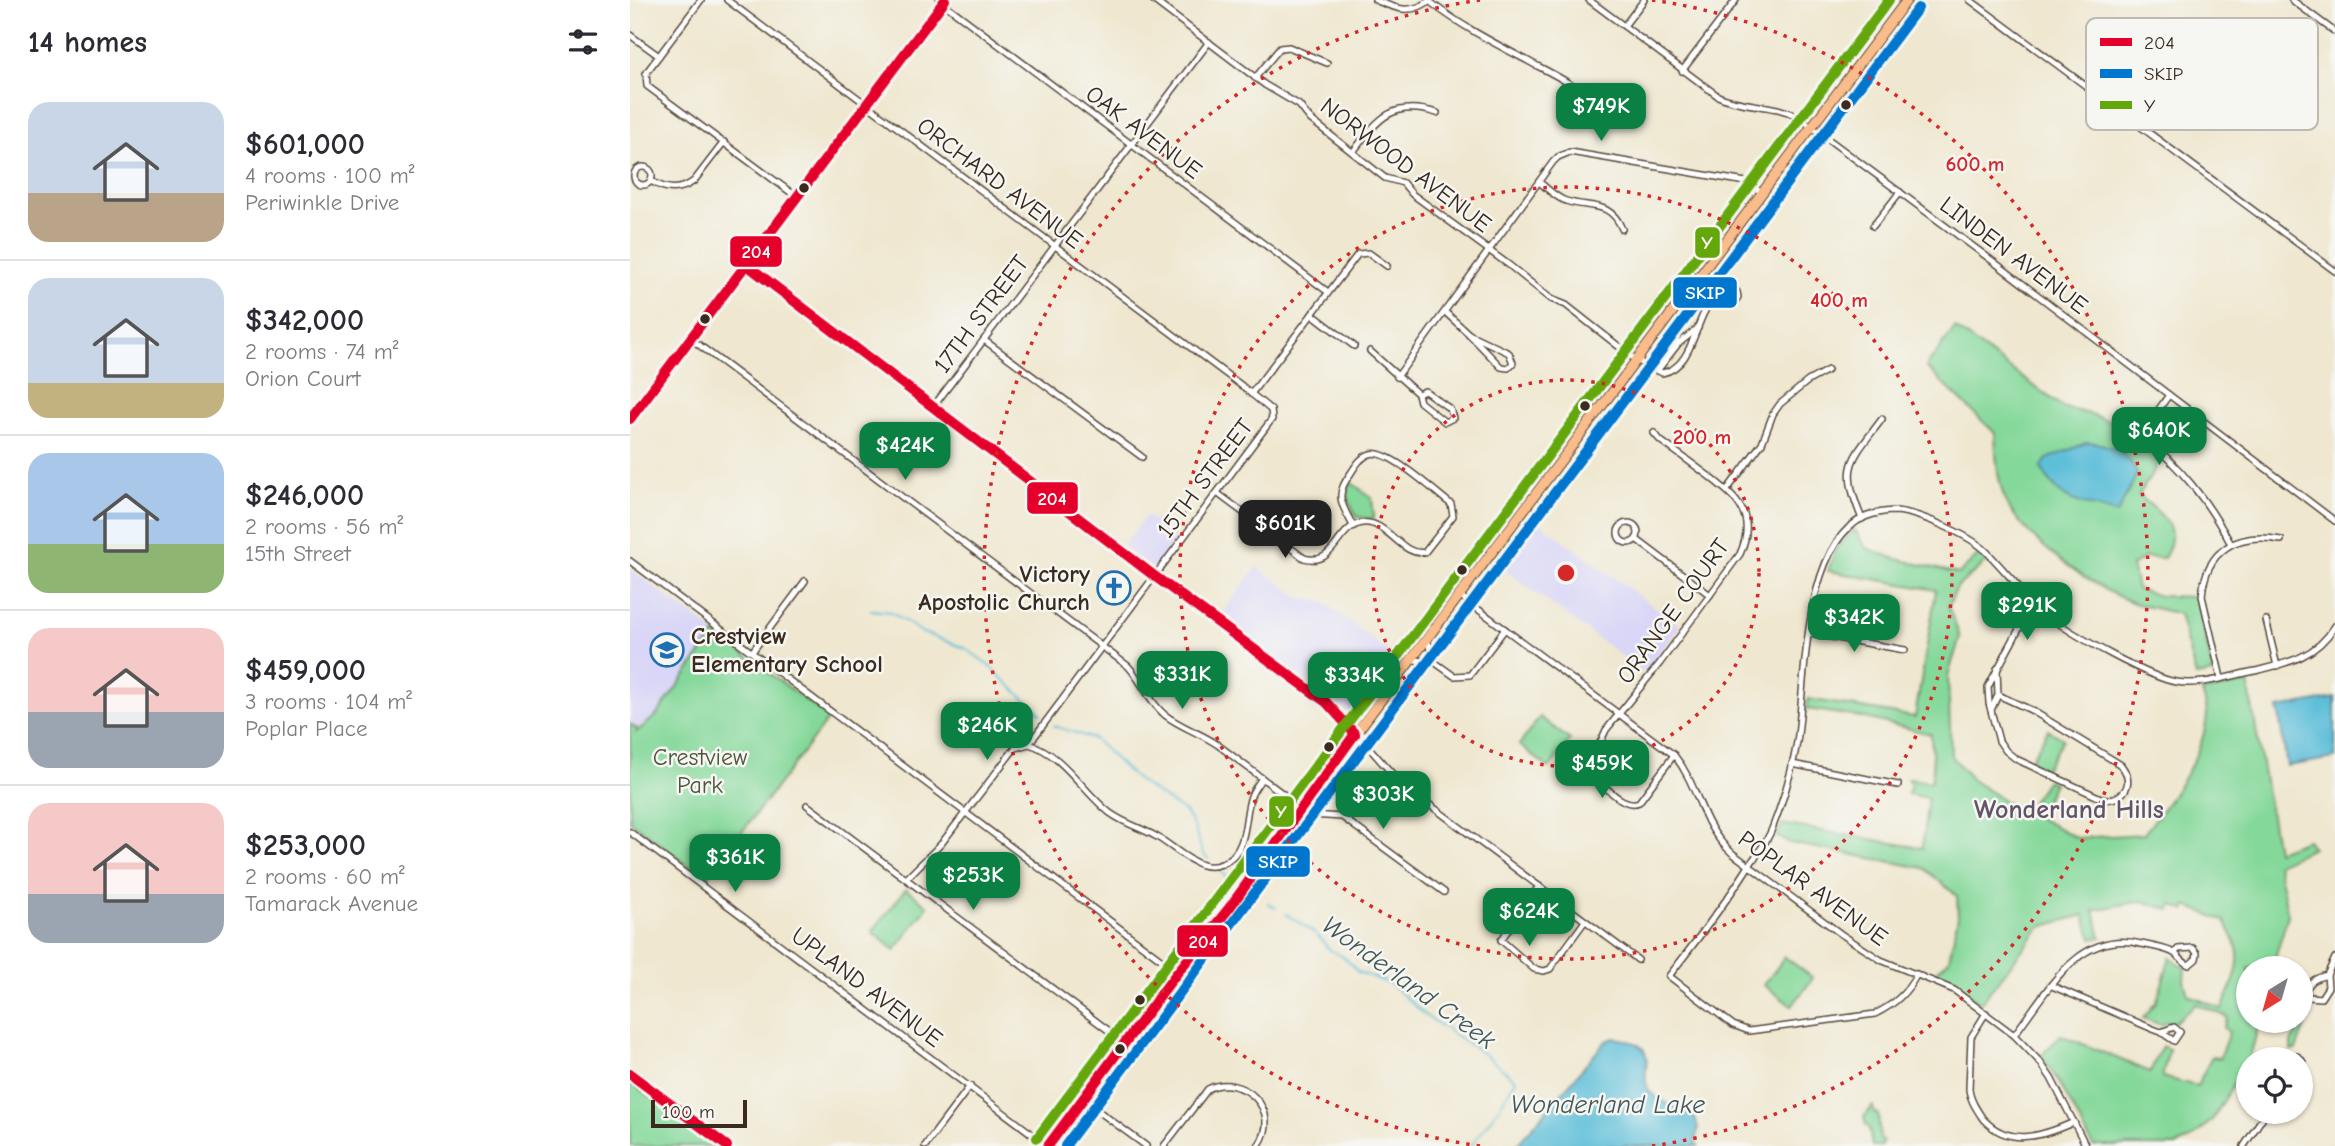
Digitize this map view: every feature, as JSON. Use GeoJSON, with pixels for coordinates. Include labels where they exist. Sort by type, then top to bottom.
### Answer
{"type":"FeatureCollection","features":[{"type":"Feature","properties":{"kind":"main road"},"geometry":{"type":"LineString","coordinates":[[1048,1146],[1124,1042],[1230,907],[1410,660],[1907,0]]}},
{"type":"Feature","properties":{"kind":"street"},"geometry":{"type":"LineString","coordinates":[[701,0],[645,78],[647,86],[797,197]]}},
{"type":"Feature","properties":{"kind":"street","name":"ORCHARD AVENUE"},"geometry":{"type":"LineString","coordinates":[[727,0],[1251,394]]}},
{"type":"Feature","properties":{"kind":"street","name":"NORWOOD AVENUE"},"geometry":{"type":"LineString","coordinates":[[1153,0],[1255,78],[1299,105],[1310,119],[1385,178],[1402,183],[1412,194],[1551,299],[1566,305],[1636,360],[1657,371]]}},
{"type":"Feature","properties":{"kind":"street"},"geometry":{"type":"LineString","coordinates":[[1375,0],[1407,10],[1430,1],[1483,36],[1566,81],[1583,93],[1591,103]]}},
{"type":"Feature","properties":{"kind":"street","name":"LINDEN AVENUE"},"geometry":{"type":"LineString","coordinates":[[1589,0],[1708,90],[1726,100],[1779,108],[1797,116],[2335,521]]}},
{"type":"Feature","properties":{"kind":"street"},"geometry":{"type":"LineString","coordinates":[[1624,26],[1644,0]]}},
{"type":"Feature","properties":{"kind":"street"},"geometry":{"type":"LineString","coordinates":[[1682,71],[1736,0]]}},
{"type":"Feature","properties":{"kind":"street"},"geometry":{"type":"LineString","coordinates":[[1970,0],[2086,86]]}},
{"type":"Feature","properties":{"kind":"street"},"geometry":{"type":"LineString","coordinates":[[2292,0],[2316,18]]}},
{"type":"Feature","properties":{"kind":"street"},"geometry":{"type":"LineString","coordinates":[[630,419],[942,1]]}},
{"type":"Feature","properties":{"kind":"street","name":"OAK AVENUE"},"geometry":{"type":"LineString","coordinates":[[942,1],[1328,292]]}},
{"type":"Feature","properties":{"kind":"street"},"geometry":{"type":"LineString","coordinates":[[2318,19],[2335,32]]}},
{"type":"Feature","properties":{"kind":"street"},"geometry":{"type":"LineString","coordinates":[[630,35],[659,56]]}},
{"type":"Feature","properties":{"kind":"street","name":"17TH STREET"},"geometry":{"type":"LineString","coordinates":[[933,407],[1209,42]]}},
{"type":"Feature","properties":{"kind":"street"},"geometry":{"type":"LineString","coordinates":[[1255,78],[1280,48],[1289,47],[1327,62]]}},
{"type":"Feature","properties":{"kind":"street"},"geometry":{"type":"LineString","coordinates":[[1353,152],[1375,124],[1392,112],[1413,108],[1437,113]]}},
{"type":"Feature","properties":{"kind":"street"},"geometry":{"type":"LineString","coordinates":[[2145,130],[2335,271]]}},
{"type":"Feature","properties":{"kind":"street"},"geometry":{"type":"LineString","coordinates":[[651,181],[670,189],[688,186],[724,142]]}},
{"type":"Feature","properties":{"kind":"street"},"geometry":{"type":"LineString","coordinates":[[1396,377],[1558,157],[1570,152],[1746,182],[1761,192]]}},
{"type":"Feature","properties":{"kind":"street"},"geometry":{"type":"LineString","coordinates":[[1539,182],[1563,200],[1603,207],[1616,216],[1622,229]]}},
{"type":"Feature","properties":{"kind":"street"},"geometry":{"type":"LineString","coordinates":[[1874,226],[1900,192]]}},
{"type":"Feature","properties":{"kind":"street","name":"15TH STREET"},"geometry":{"type":"LineString","coordinates":[[907,878],[935,851],[1015,748],[1029,744],[1272,419],[1271,410],[1251,394],[1328,292],[1362,252],[1369,253],[1387,266]]}},
{"type":"Feature","properties":{"kind":"street"},"geometry":{"type":"LineString","coordinates":[[747,265],[1153,575],[1326,702],[1406,787],[1638,960]]}},
{"type":"Feature","properties":{"kind":"street"},"geometry":{"type":"LineString","coordinates":[[1699,327],[1678,344],[1657,371],[1662,373],[1674,369],[1696,339],[1704,310],[1723,288],[1733,288],[1737,292],[1738,297],[1729,305],[1713,300]]}},
{"type":"Feature","properties":{"kind":"street"},"geometry":{"type":"LineString","coordinates":[[1445,312],[1501,367],[1508,368],[1514,363],[1509,352],[1469,334]]}},
{"type":"Feature","properties":{"kind":"street"},"geometry":{"type":"LineString","coordinates":[[1312,314],[1354,346]]}},
{"type":"Feature","properties":{"kind":"street"},"geometry":{"type":"LineString","coordinates":[[691,339],[1102,646],[1136,674],[1164,714],[1188,731],[1208,738],[1301,808],[1318,817],[1342,817],[1444,892]]}},
{"type":"Feature","properties":{"kind":"street"},"geometry":{"type":"LineString","coordinates":[[984,340],[1142,457]]}},
{"type":"Feature","properties":{"kind":"street"},"geometry":{"type":"LineString","coordinates":[[1370,351],[1418,394],[1420,402],[1440,419],[1449,422],[1453,418],[1450,409],[1429,393],[1418,394]]}},
{"type":"Feature","properties":{"kind":"street"},"geometry":{"type":"LineString","coordinates":[[1654,433],[1661,442],[1727,490],[1762,443],[1773,414],[1780,404],[1828,370]]}},
{"type":"Feature","properties":{"kind":"street"},"geometry":{"type":"LineString","coordinates":[[2169,395],[2141,434],[2185,474],[2214,512],[2231,544]]}},
{"type":"Feature","properties":{"kind":"street"},"geometry":{"type":"LineString","coordinates":[[1862,519],[1850,491],[1850,468],[1882,419]]}},
{"type":"Feature","properties":{"kind":"street"},"geometry":{"type":"LineString","coordinates":[[1217,493],[1304,558],[1312,560],[1328,554],[1353,526],[1362,523],[1377,525],[1419,554],[1428,549],[1453,511],[1447,500],[1386,455],[1370,453],[1360,460],[1339,492],[1353,526]]}},
{"type":"Feature","properties":{"kind":"street","name":"ORANGE COURT"},"geometry":{"type":"LineString","coordinates":[[1674,755],[1639,802],[1633,804],[1626,803],[1591,774],[1590,765],[1606,730],[1618,712],[1660,663],[1745,544],[1747,526],[1739,503],[1727,490]]}},
{"type":"Feature","properties":{"kind":"street"},"geometry":{"type":"LineString","coordinates":[[1917,974],[1905,994],[1875,1014],[1756,1031],[1733,1025],[1669,976],[1726,902],[1772,830],[1792,764],[1809,633],[1823,566],[1830,550],[1850,526],[1875,514],[1898,512],[1909,513],[1960,533],[1987,552],[2034,603],[2069,630],[2162,678],[2193,683],[2277,666],[2311,653],[2328,638],[2335,626]]}},
{"type":"Feature","properties":{"kind":"street"},"geometry":{"type":"LineString","coordinates":[[2221,678],[2204,608],[2203,583],[2215,558],[2231,544],[2255,538],[2281,540]]}},
{"type":"Feature","properties":{"kind":"street"},"geometry":{"type":"LineString","coordinates":[[1636,539],[1710,594]]}},
{"type":"Feature","properties":{"kind":"street"},"geometry":{"type":"LineString","coordinates":[[630,561],[1178,972]]}},
{"type":"Feature","properties":{"kind":"street"},"geometry":{"type":"LineString","coordinates":[[752,652],[805,581]]}},
{"type":"Feature","properties":{"kind":"street","name":"POPLAR AVENUE"},"geometry":{"type":"LineString","coordinates":[[1459,595],[1674,755],[1691,780],[1710,830],[1718,841],[1749,866],[1881,960],[1954,990],[2014,1035],[2040,1062],[2086,1146]]}},
{"type":"Feature","properties":{"kind":"street"},"geometry":{"type":"LineString","coordinates":[[1998,695],[2031,710],[2121,765],[2129,780],[2122,794],[2117,799],[2105,800],[2016,759],[1999,741],[1989,703],[1988,687],[2034,603]]}},
{"type":"Feature","properties":{"kind":"street"},"geometry":{"type":"LineString","coordinates":[[2266,620],[2277,666]]}},
{"type":"Feature","properties":{"kind":"street"},"geometry":{"type":"LineString","coordinates":[[1410,660],[1433,661],[1454,676],[1470,675],[1505,629]]}},
{"type":"Feature","properties":{"kind":"street"},"geometry":{"type":"LineString","coordinates":[[1809,633],[1905,650]]}},
{"type":"Feature","properties":{"kind":"street"},"geometry":{"type":"LineString","coordinates":[[1427,638],[1433,661]]}},
{"type":"Feature","properties":{"kind":"street"},"geometry":{"type":"LineString","coordinates":[[1991,710],[1998,695],[1997,669]]}},
{"type":"Feature","properties":{"kind":"street"},"geometry":{"type":"LineString","coordinates":[[1029,744],[1039,748],[1072,774],[1110,813],[1157,837],[1200,865],[1219,865],[1227,861],[1239,848],[1250,798],[1262,778]]}},
{"type":"Feature","properties":{"kind":"street"},"geometry":{"type":"LineString","coordinates":[[1792,764],[1898,785]]}},
{"type":"Feature","properties":{"kind":"street"},"geometry":{"type":"LineString","coordinates":[[807,805],[1124,1042]]}},
{"type":"Feature","properties":{"kind":"street","name":"UPLAND AVENUE"},"geometry":{"type":"LineString","coordinates":[[630,832],[1048,1146]]}},
{"type":"Feature","properties":{"kind":"street"},"geometry":{"type":"LineString","coordinates":[[1538,886],[1501,940],[1534,969],[1550,969],[1585,921]]}},
{"type":"Feature","properties":{"kind":"street"},"geometry":{"type":"LineString","coordinates":[[2014,1035],[2068,965],[2079,955],[2101,944],[2126,941],[2175,953]]}},
{"type":"Feature","properties":{"kind":"street"},"geometry":{"type":"LineString","coordinates":[[2327,975],[2315,978],[2309,983],[2306,990],[2309,997],[2321,998],[2328,986],[2327,975],[2335,958]]}},
{"type":"Feature","properties":{"kind":"street"},"geometry":{"type":"LineString","coordinates":[[2052,986],[2161,1032]]}},
{"type":"Feature","properties":{"kind":"street"},"geometry":{"type":"LineString","coordinates":[[1986,1013],[1971,1037],[1969,1089],[1970,1096],[1989,1131],[2000,1140],[2020,1145],[2074,1122]]}},
{"type":"Feature","properties":{"kind":"street"},"geometry":{"type":"LineString","coordinates":[[630,1074],[727,1146]]}},
{"type":"Feature","properties":{"kind":"street"},"geometry":{"type":"LineString","coordinates":[[1164,1146],[1202,1095],[1217,1085],[1227,1084],[1237,1087],[1258,1101],[1263,1108],[1268,1123],[1267,1131],[1258,1146]]}},
{"type":"Feature","properties":{"kind":"street"},"geometry":{"type":"LineString","coordinates":[[925,1146],[970,1086]]}},
{"type":"Feature","properties":{"kind":"street"},"geometry":{"type":"LineString","coordinates":[[1082,1099],[1146,1146]]}},
{"type":"Feature","properties":{"kind":"street"},"geometry":{"type":"LineString","coordinates":[[2244,1146],[2258,1124]]}},
{"type":"Feature","properties":{"kind":"shaded area"},"geometry":{"type":"Polygon","coordinates":[[[1146,515],[1177,537],[1157,567],[1153,568],[1123,546],[1146,515]]]}},
{"type":"Feature","properties":{"kind":"shaded area"},"geometry":{"type":"Polygon","coordinates":[[[1533,518],[1680,626],[1645,673],[1498,565],[1533,518]]]}},
{"type":"Feature","properties":{"kind":"shaded area"},"geometry":{"type":"Polygon","coordinates":[[[1257,567],[1302,599],[1321,600],[1399,660],[1355,718],[1219,617],[1257,567]]]}},
{"type":"Feature","properties":{"kind":"shaded area","name":"Crestview Elementary School"},"geometry":{"type":"Polygon","coordinates":[[[630,569],[716,633],[656,716],[630,737],[630,569]]]}},
{"type":"Feature","properties":{"kind":"green space"},"geometry":{"type":"Polygon","coordinates":[[[1955,328],[2064,408],[2090,414],[2135,431],[2130,439],[2160,461],[2139,495],[2167,522],[2171,538],[2164,558],[2145,557],[2132,566],[2137,589],[2160,596],[2197,597],[2213,673],[2196,676],[2179,614],[2137,604],[2104,589],[2051,553],[2012,512],[2000,484],[1995,433],[1926,367],[1955,328]]]}},
{"type":"Feature","properties":{"kind":"green space"},"geometry":{"type":"Polygon","coordinates":[[[1352,483],[1372,498],[1374,519],[1357,517],[1348,496],[1352,483]]]}},
{"type":"Feature","properties":{"kind":"green space"},"geometry":{"type":"Polygon","coordinates":[[[1855,530],[1866,548],[1893,558],[1959,574],[1981,553],[1988,561],[1958,586],[1948,606],[1960,637],[1948,676],[1951,755],[1972,780],[2024,813],[2047,780],[2054,783],[2037,817],[2077,838],[2144,834],[2184,777],[2200,746],[2207,714],[2202,692],[2248,683],[2277,851],[2307,840],[2313,848],[2277,864],[2288,915],[2276,956],[2238,956],[2225,921],[2187,906],[2185,910],[2172,905],[2170,910],[2142,901],[2094,910],[2101,937],[2092,939],[2084,915],[2040,927],[1981,1003],[1934,974],[1949,959],[1958,917],[1957,896],[1924,868],[1790,843],[1777,837],[1782,824],[1922,848],[1928,798],[1908,794],[1911,785],[1908,779],[1931,782],[1931,734],[1865,718],[1807,709],[1808,699],[1915,717],[1936,590],[1828,571],[1836,548],[1855,530]]]}},
{"type":"Feature","properties":{"kind":"green space","name":"Crestview Park"},"geometry":{"type":"Polygon","coordinates":[[[716,633],[829,718],[706,879],[630,821],[630,724],[637,729],[636,732],[656,716],[716,633]]]}},
{"type":"Feature","properties":{"kind":"green space"},"geometry":{"type":"Polygon","coordinates":[[[1540,717],[1570,740],[1549,768],[1519,745],[1540,717]]]}},
{"type":"Feature","properties":{"kind":"green space"},"geometry":{"type":"Polygon","coordinates":[[[2048,730],[2063,739],[2045,769],[2030,761],[2048,730]]]}},
{"type":"Feature","properties":{"kind":"green space"},"geometry":{"type":"Polygon","coordinates":[[[906,889],[928,906],[895,950],[872,932],[906,889]]]}},
{"type":"Feature","properties":{"kind":"green space"},"geometry":{"type":"Polygon","coordinates":[[[1785,957],[1813,978],[1792,1006],[1764,985],[1785,957]]]}},
{"type":"Feature","properties":{"kind":"green space"},"geometry":{"type":"Polygon","coordinates":[[[2170,957],[2185,968],[2184,981],[2188,995],[2222,1009],[2236,972],[2236,1033],[2256,1033],[2253,1047],[2236,1047],[2236,1080],[2212,1120],[2191,1139],[2176,1146],[2093,1146],[2060,1084],[2041,1056],[2061,1035],[2150,1072],[2162,1046],[2169,1049],[2162,1077],[2197,1086],[2212,1056],[2219,1059],[2229,1032],[2224,1028],[2228,1017],[2196,1004],[2175,1022],[2161,1025],[2143,1018],[2157,1001],[2170,957]]]}},
{"type":"Feature","properties":{"kind":"green space"},"geometry":{"type":"Polygon","coordinates":[[[2296,1033],[2302,1033],[2297,1047],[2291,1047],[2296,1033]]]}},
{"type":"Feature","properties":{"kind":"green space"},"geometry":{"type":"Polygon","coordinates":[[[630,1082],[716,1146],[630,1146],[630,1082]]]}},
{"type":"Feature","properties":{"kind":"green space"},"geometry":{"type":"Polygon","coordinates":[[[1873,1106],[1874,1113],[1878,1114],[1882,1146],[1872,1146],[1864,1117],[1873,1106]]]}},
{"type":"Feature","properties":{"kind":"water"},"geometry":{"type":"Polygon","coordinates":[[[2088,442],[2118,450],[2134,466],[2137,474],[2117,514],[2066,497],[2041,468],[2047,459],[2088,442]]]}},
{"type":"Feature","properties":{"kind":"water"},"geometry":{"type":"Polygon","coordinates":[[[2335,698],[2335,758],[2287,766],[2278,708],[2335,698]]]}},
{"type":"Feature","properties":{"kind":"water","name":"Wonderland Lake"},"geometry":{"type":"Polygon","coordinates":[[[1614,1038],[1631,1042],[1646,1053],[1647,1085],[1651,1093],[1695,1118],[1698,1128],[1695,1142],[1698,1146],[1516,1146],[1606,1041],[1614,1038]]]}},
{"type":"Feature","properties":{"kind":"waterway","name":"Wonderland Creek"},"geometry":{"type":"LineString","coordinates":[[871,610],[891,612],[923,633],[965,648],[986,663],[1041,714]]}},
{"type":"Feature","properties":{"kind":"waterway","name":"Wonderland Creek"},"geometry":{"type":"LineString","coordinates":[[1054,726],[1094,739],[1137,780],[1185,812],[1194,827],[1203,854],[1209,859]]}},
{"type":"Feature","properties":{"kind":"waterway","name":"Wonderland Creek"},"geometry":{"type":"LineString","coordinates":[[1218,870],[1231,880]]}},
{"type":"Feature","properties":{"kind":"waterway","name":"Wonderland Creek"},"geometry":{"type":"LineString","coordinates":[[1268,903],[1276,908]]}},
{"type":"Feature","properties":{"kind":"waterway","name":"Wonderland Creek"},"geometry":{"type":"LineString","coordinates":[[1286,914],[1317,935],[1329,949],[1345,958],[1358,972],[1391,984],[1426,1016],[1484,1054],[1516,1080],[1471,1146]]}},
{"type":"Feature","properties":{"kind":"transit line","name":"204"},"geometry":{"type":"LineString","coordinates":[[630,419],[945,0]]}},
{"type":"Feature","properties":{"kind":"transit line","name":"Y"},"geometry":{"type":"LineString","coordinates":[[1037,1138],[1889,0]]}},
{"type":"Feature","properties":{"kind":"transit line","name":"SKIP"},"geometry":{"type":"LineString","coordinates":[[1065,1146],[1918,8]]}},
{"type":"Feature","properties":{"kind":"transit line","name":"204"},"geometry":{"type":"LineString","coordinates":[[747,265],[1153,575],[1326,702],[1355,734]]}},
{"type":"Feature","properties":{"kind":"transit line","name":"204"},"geometry":{"type":"LineString","coordinates":[[1048,1146],[1173,978],[1230,907],[1355,734]]}},
{"type":"Feature","properties":{"kind":"transit line","name":"204"},"geometry":{"type":"LineString","coordinates":[[630,1074],[727,1146]]}},
{"type":"Feature","properties":{"kind":"place","name":"Victory Apostolic Church"},"geometry":{"type":"Point","coordinates":[1114,588]}},
{"type":"Feature","properties":{"kind":"place","name":"Crestview Elementary School"},"geometry":{"type":"Point","coordinates":[667,650]}},
{"type":"Feature","properties":{"kind":"district","name":"Wonderland Hills"},"geometry":{"type":"Point","coordinates":[2069,809]}}]}
